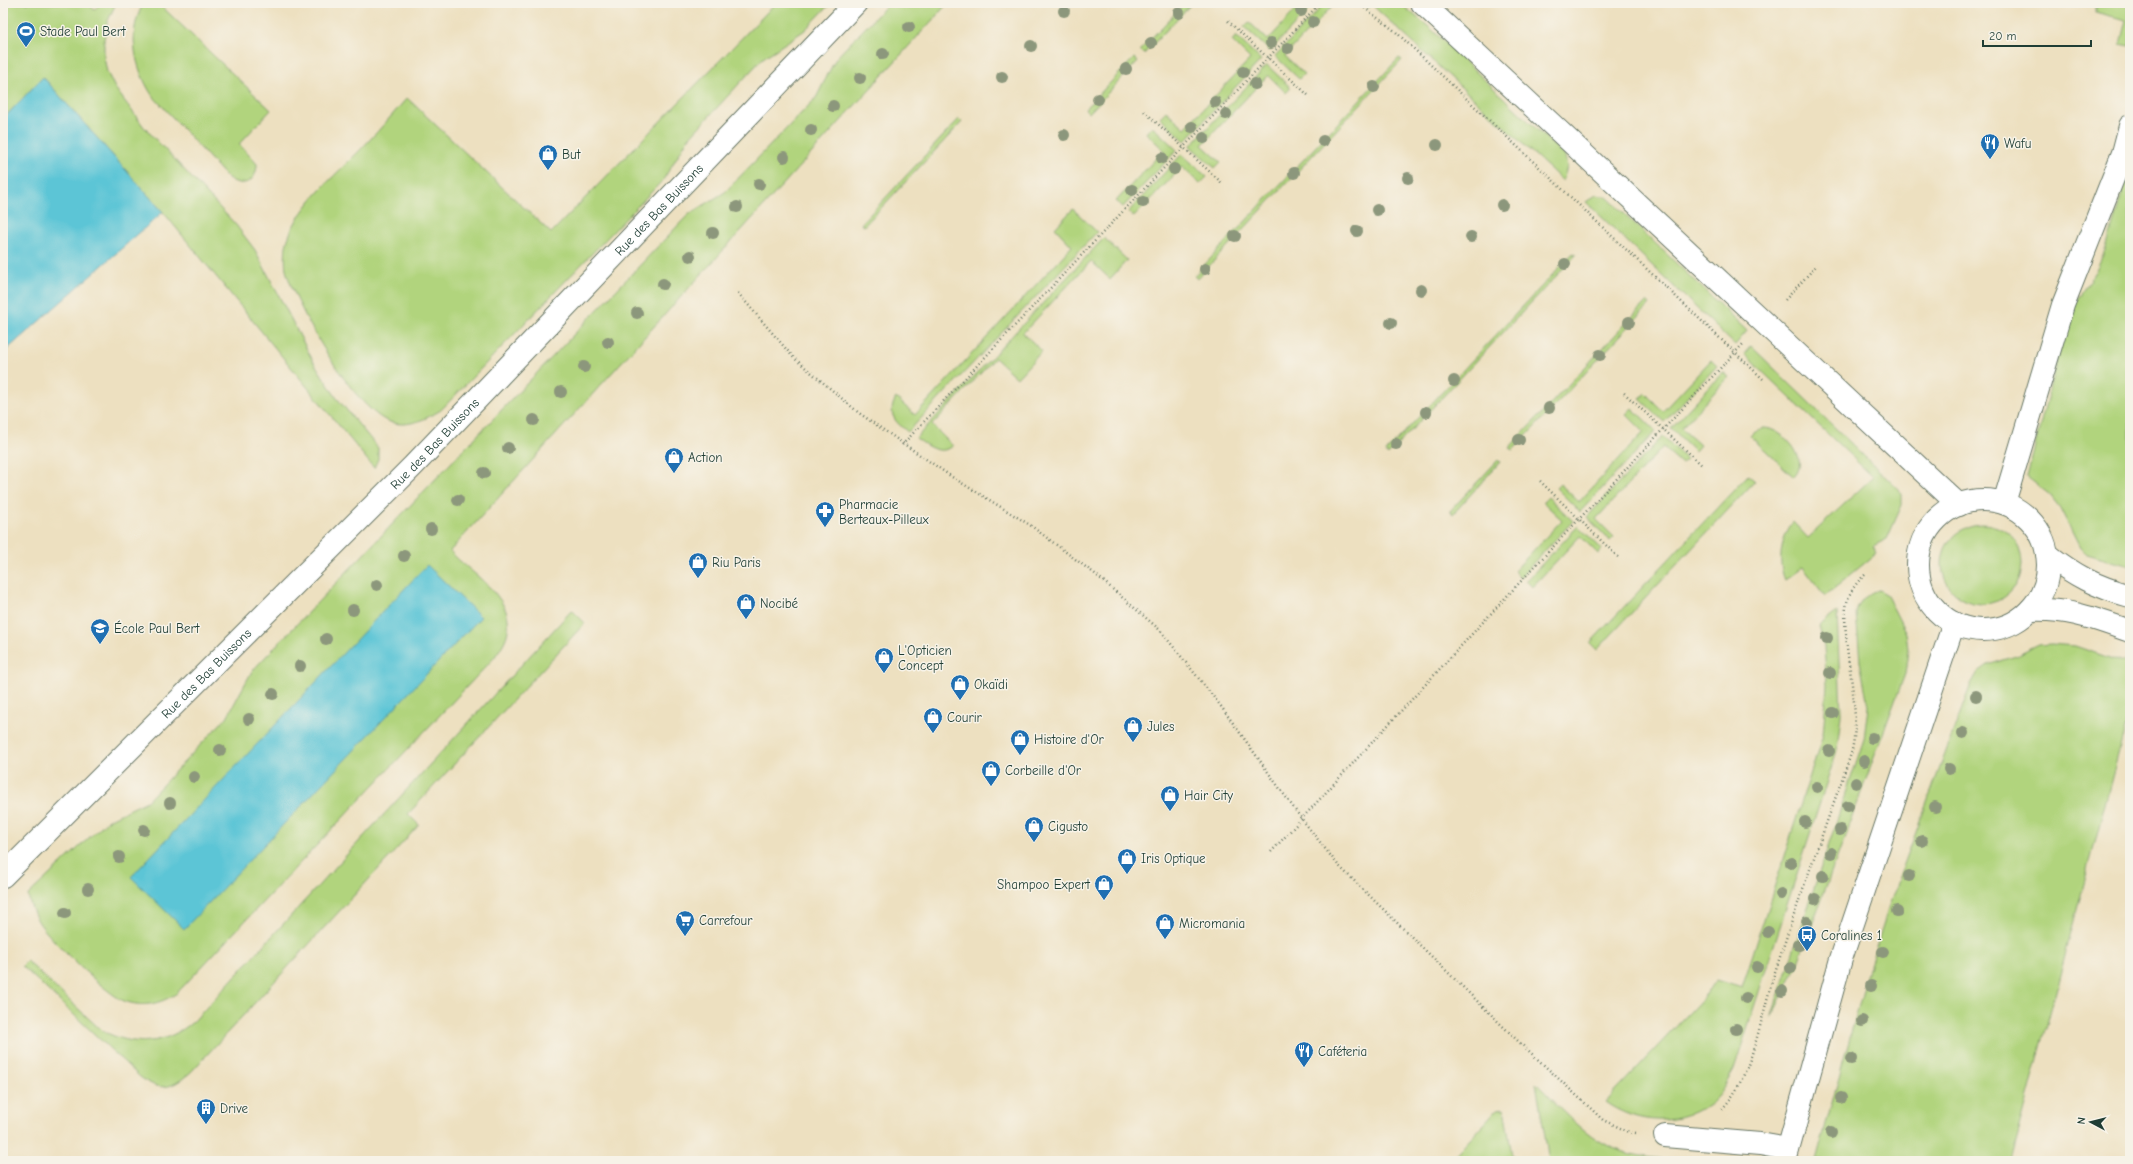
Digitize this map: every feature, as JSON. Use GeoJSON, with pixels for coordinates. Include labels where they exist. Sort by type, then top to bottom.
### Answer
{"type":"FeatureCollection","features":[{"type":"Feature","properties":{"kind":"street","name":"Rue des Bas Buissons"},"geometry":{"type":"LineString","coordinates":[[3,876],[413,466],[856,3]]}},
{"type":"Feature","properties":{"kind":"street"},"geometry":{"type":"LineString","coordinates":[[1422,3],[1959,505]]}},
{"type":"Feature","properties":{"kind":"street"},"geometry":{"type":"LineString","coordinates":[[2004,503],[2063,305],[2123,153],[2130,126]]}},
{"type":"Feature","properties":{"kind":"street"},"geometry":{"type":"LineString","coordinates":[[1985,500],[2004,503],[2020,512],[2034,526],[2041,536],[2047,554],[2045,583],[2039,597],[2030,610],[2004,626],[1989,629],[1972,629],[1954,623],[1941,614],[1924,593],[1918,559],[1921,544],[1928,529],[1942,514],[1959,505],[1971,501],[1985,500]]}},
{"type":"Feature","properties":{"kind":"street"},"geometry":{"type":"LineString","coordinates":[[2047,554],[2079,577],[2101,587],[2130,596]]}},
{"type":"Feature","properties":{"kind":"street"},"geometry":{"type":"LineString","coordinates":[[2030,610],[2047,609],[2071,612],[2130,631]]}},
{"type":"Feature","properties":{"kind":"street"},"geometry":{"type":"LineString","coordinates":[[1665,1136],[1760,1144],[1787,1155],[1842,959],[1954,623]]}},
{"type":"Feature","properties":{"kind":"path"},"geometry":{"type":"LineString","coordinates":[[902,445],[1320,3]]}},
{"type":"Feature","properties":{"kind":"path"},"geometry":{"type":"LineString","coordinates":[[1358,3],[1395,30],[1763,379]]}},
{"type":"Feature","properties":{"kind":"path"},"geometry":{"type":"LineString","coordinates":[[1228,21],[1308,95]]}},
{"type":"Feature","properties":{"kind":"path"},"geometry":{"type":"LineString","coordinates":[[1144,111],[1223,184]]}},
{"type":"Feature","properties":{"kind":"path"},"geometry":{"type":"LineString","coordinates":[[1271,852],[1817,265]]}},
{"type":"Feature","properties":{"kind":"path"},"geometry":{"type":"LineString","coordinates":[[738,293],[793,357],[859,413],[902,445],[1030,525],[1095,574],[1160,630],[1220,705],[1301,818],[1338,865],[1517,1040],[1603,1120],[1629,1132],[1665,1136]]}},
{"type":"Feature","properties":{"kind":"path"},"geometry":{"type":"LineString","coordinates":[[1624,392],[1703,466]]}},
{"type":"Feature","properties":{"kind":"path"},"geometry":{"type":"LineString","coordinates":[[1540,481],[1618,556]]}},
{"type":"Feature","properties":{"kind":"path"},"geometry":{"type":"LineString","coordinates":[[1720,1112],[1731,1100],[1749,1061],[1776,968],[1853,748],[1856,726],[1855,706],[1846,636],[1846,608],[1851,591],[1866,574]]}},
{"type":"Feature","properties":{"kind":"green space"},"geometry":{"type":"Polygon","coordinates":[[[3,3],[88,3],[94,10],[101,3],[116,3],[107,23],[104,40],[104,57],[107,72],[115,88],[144,127],[236,225],[255,250],[313,361],[336,397],[378,448],[378,459],[374,468],[163,212],[43,77],[3,119],[3,3]]]}},
{"type":"Feature","properties":{"kind":"green space"},"geometry":{"type":"Polygon","coordinates":[[[144,3],[158,3],[271,110],[239,144],[257,164],[256,171],[251,180],[238,183],[227,177],[152,95],[141,74],[135,50],[135,26],[138,14],[144,3]]]}},
{"type":"Feature","properties":{"kind":"green space"},"geometry":{"type":"Polygon","coordinates":[[[776,3],[831,3],[805,30],[763,58],[688,139],[663,180],[441,410],[417,422],[397,424],[390,422],[376,414],[360,399],[328,355],[301,307],[286,270],[286,246],[290,232],[306,206],[373,137],[407,98],[551,233],[776,3]]]}},
{"type":"Feature","properties":{"kind":"green space"},"geometry":{"type":"Polygon","coordinates":[[[889,3],[948,3],[450,551],[497,595],[504,606],[508,617],[508,630],[503,644],[494,658],[176,994],[151,1004],[138,1004],[124,1001],[104,988],[78,965],[44,929],[35,915],[28,895],[108,820],[147,801],[227,717],[252,671],[688,215],[725,192],[816,98],[836,58],[889,3]]]}},
{"type":"Feature","properties":{"kind":"green space"},"geometry":{"type":"Polygon","coordinates":[[[1185,3],[1192,3],[1144,54],[1140,50],[1185,3]]]}},
{"type":"Feature","properties":{"kind":"green space"},"geometry":{"type":"Polygon","coordinates":[[[1302,3],[1315,3],[1270,51],[1244,27],[1249,22],[1268,40],[1302,3]]]}},
{"type":"Feature","properties":{"kind":"green space"},"geometry":{"type":"Polygon","coordinates":[[[1325,3],[1335,3],[1285,56],[1304,74],[1299,79],[1275,56],[1325,3]]]}},
{"type":"Feature","properties":{"kind":"green space"},"geometry":{"type":"Polygon","coordinates":[[[1363,3],[1402,5],[1429,27],[1565,156],[1567,167],[1563,181],[1372,5],[1368,8],[1363,3]]]}},
{"type":"Feature","properties":{"kind":"green space"},"geometry":{"type":"Polygon","coordinates":[[[2095,3],[2129,3],[2130,46],[2120,44],[2126,20],[2095,12],[2095,3]]]}},
{"type":"Feature","properties":{"kind":"green space"},"geometry":{"type":"Polygon","coordinates":[[[1236,36],[1261,60],[1185,141],[1160,117],[1166,111],[1185,128],[1250,59],[1232,41],[1236,36]]]}},
{"type":"Feature","properties":{"kind":"green space"},"geometry":{"type":"Polygon","coordinates":[[[1134,58],[1138,61],[1089,113],[1085,109],[1134,58]]]}},
{"type":"Feature","properties":{"kind":"green space"},"geometry":{"type":"Polygon","coordinates":[[[1399,58],[1402,60],[1197,279],[1194,276],[1399,58]]]}},
{"type":"Feature","properties":{"kind":"green space"},"geometry":{"type":"Polygon","coordinates":[[[1267,65],[1291,88],[1286,93],[1268,75],[1202,145],[1221,162],[1215,168],[1190,146],[1267,65]]]}},
{"type":"Feature","properties":{"kind":"green space"},"geometry":{"type":"Polygon","coordinates":[[[959,119],[962,122],[864,226],[861,224],[959,119]]]}},
{"type":"Feature","properties":{"kind":"green space"},"geometry":{"type":"Polygon","coordinates":[[[1152,126],[1177,150],[1123,207],[1116,201],[1164,150],[1146,133],[1152,126]]]}},
{"type":"Feature","properties":{"kind":"green space"},"geometry":{"type":"Polygon","coordinates":[[[1182,154],[1207,177],[1200,184],[1182,167],[1134,217],[1128,212],[1182,154]]]}},
{"type":"Feature","properties":{"kind":"green space"},"geometry":{"type":"Polygon","coordinates":[[[2130,165],[2130,566],[2086,554],[2080,548],[2060,508],[2050,495],[2027,477],[2069,312],[2096,270],[2107,246],[2130,165]]]}},
{"type":"Feature","properties":{"kind":"green space"},"geometry":{"type":"Polygon","coordinates":[[[1596,195],[1607,197],[1747,331],[1735,345],[1586,202],[1596,195]]]}},
{"type":"Feature","properties":{"kind":"green space"},"geometry":{"type":"Polygon","coordinates":[[[1073,209],[1097,232],[908,432],[899,425],[892,413],[893,404],[896,398],[915,415],[1072,246],[1055,228],[1073,209]]]}},
{"type":"Feature","properties":{"kind":"green space"},"geometry":{"type":"Polygon","coordinates":[[[1104,238],[1127,260],[1110,279],[1091,261],[1023,333],[1042,351],[1017,378],[995,358],[932,425],[953,446],[948,449],[938,450],[929,447],[916,438],[1104,238]]]}},
{"type":"Feature","properties":{"kind":"green space"},"geometry":{"type":"Polygon","coordinates":[[[1573,253],[1576,255],[1388,455],[1386,452],[1573,253]]]}},
{"type":"Feature","properties":{"kind":"green space"},"geometry":{"type":"Polygon","coordinates":[[[1647,301],[1650,304],[1513,450],[1509,448],[1647,301]]]}},
{"type":"Feature","properties":{"kind":"green space"},"geometry":{"type":"Polygon","coordinates":[[[1751,346],[1902,493],[1902,505],[1887,539],[1873,546],[1877,553],[1825,596],[1803,567],[1785,580],[1781,565],[1783,542],[1793,522],[1808,538],[1873,477],[1744,354],[1751,346]]]}},
{"type":"Feature","properties":{"kind":"green space"},"geometry":{"type":"Polygon","coordinates":[[[1711,360],[1717,366],[1664,422],[1640,399],[1645,393],[1663,411],[1711,360]]]}},
{"type":"Feature","properties":{"kind":"green space"},"geometry":{"type":"Polygon","coordinates":[[[1723,372],[1729,377],[1681,428],[1700,445],[1695,451],[1671,428],[1723,372]]]}},
{"type":"Feature","properties":{"kind":"green space"},"geometry":{"type":"Polygon","coordinates":[[[1632,408],[1656,431],[1580,512],[1556,488],[1560,484],[1579,502],[1644,432],[1626,414],[1632,408]]]}},
{"type":"Feature","properties":{"kind":"green space"},"geometry":{"type":"Polygon","coordinates":[[[1763,428],[1770,429],[1778,433],[1792,445],[1797,453],[1799,462],[1799,470],[1794,477],[1750,436],[1755,431],[1763,428]]]}},
{"type":"Feature","properties":{"kind":"green space"},"geometry":{"type":"Polygon","coordinates":[[[1663,436],[1687,460],[1682,464],[1663,447],[1596,519],[1614,537],[1610,541],[1587,517],[1663,436]]]}},
{"type":"Feature","properties":{"kind":"green space"},"geometry":{"type":"Polygon","coordinates":[[[1498,460],[1500,462],[1453,514],[1450,511],[1498,460]]]}},
{"type":"Feature","properties":{"kind":"green space"},"geometry":{"type":"Polygon","coordinates":[[[1748,475],[1755,481],[1597,650],[1590,643],[1748,475]]]}},
{"type":"Feature","properties":{"kind":"green space"},"geometry":{"type":"Polygon","coordinates":[[[1548,497],[1573,521],[1520,577],[1514,571],[1562,520],[1543,502],[1548,497]]]}},
{"type":"Feature","properties":{"kind":"green space"},"geometry":{"type":"Polygon","coordinates":[[[1982,524],[1997,527],[2010,536],[2019,549],[2022,564],[2019,579],[2010,592],[1997,601],[1982,604],[1967,601],[1954,592],[1945,579],[1942,564],[1945,549],[1954,536],[1967,527],[1982,524]]]}},
{"type":"Feature","properties":{"kind":"green space"},"geometry":{"type":"Polygon","coordinates":[[[1578,526],[1602,549],[1598,554],[1580,536],[1532,587],[1526,581],[1578,526]]]}},
{"type":"Feature","properties":{"kind":"green space"},"geometry":{"type":"Polygon","coordinates":[[[1879,590],[1886,594],[1906,633],[1908,649],[1905,674],[1796,968],[1771,1018],[1864,739],[1868,706],[1860,661],[1856,613],[1864,598],[1879,590]]]}},
{"type":"Feature","properties":{"kind":"green space"},"geometry":{"type":"Polygon","coordinates":[[[572,610],[585,623],[408,814],[419,825],[191,1072],[178,1082],[161,1087],[140,1077],[22,966],[27,961],[101,1030],[113,1036],[126,1040],[149,1041],[161,1039],[183,1029],[194,1021],[572,610]]]}},
{"type":"Feature","properties":{"kind":"green space"},"geometry":{"type":"Polygon","coordinates":[[[1837,612],[1841,714],[1837,750],[1734,1069],[1722,1090],[1714,1100],[1702,1109],[1688,1115],[1674,1119],[1645,1119],[1618,1110],[1605,1102],[1707,994],[1716,980],[1742,988],[1823,735],[1827,685],[1824,647],[1819,626],[1837,612]]]}},
{"type":"Feature","properties":{"kind":"green space"},"geometry":{"type":"Polygon","coordinates":[[[2050,644],[2075,646],[2130,665],[2130,709],[2011,1161],[1816,1161],[1870,965],[1893,894],[1971,684],[1978,672],[1988,665],[2016,656],[2039,645],[2050,644]]]}},
{"type":"Feature","properties":{"kind":"green space"},"geometry":{"type":"Polygon","coordinates":[[[1536,1083],[1575,1122],[1597,1139],[1609,1146],[1639,1156],[1694,1161],[1549,1161],[1536,1083]]]}},
{"type":"Feature","properties":{"kind":"green space"},"geometry":{"type":"Polygon","coordinates":[[[1504,1108],[1513,1161],[1450,1161],[1498,1109],[1504,1108]]]}},
{"type":"Feature","properties":{"kind":"water"},"geometry":{"type":"Polygon","coordinates":[[[43,77],[163,212],[3,353],[3,119],[43,77]]]}},
{"type":"Feature","properties":{"kind":"water"},"geometry":{"type":"Polygon","coordinates":[[[427,565],[481,617],[184,929],[131,877],[427,565]]]}},
{"type":"Feature","properties":{"kind":"place","name":"Stade Paul Bert"},"geometry":{"type":"Point","coordinates":[26,48]}},
{"type":"Feature","properties":{"kind":"place","name":"Wafu"},"geometry":{"type":"Point","coordinates":[1990,160]}},
{"type":"Feature","properties":{"kind":"place","name":"But"},"geometry":{"type":"Point","coordinates":[548,171]}},
{"type":"Feature","properties":{"kind":"place","name":"Action"},"geometry":{"type":"Point","coordinates":[674,474]}},
{"type":"Feature","properties":{"kind":"place","name":"Pharmacie Berteaux-Pilleux"},"geometry":{"type":"Point","coordinates":[825,528]}},
{"type":"Feature","properties":{"kind":"place","name":"Riu Paris"},"geometry":{"type":"Point","coordinates":[698,579]}},
{"type":"Feature","properties":{"kind":"place","name":"Nocibé"},"geometry":{"type":"Point","coordinates":[746,620]}},
{"type":"Feature","properties":{"kind":"place","name":"École Paul Bert"},"geometry":{"type":"Point","coordinates":[100,645]}},
{"type":"Feature","properties":{"kind":"place","name":"L'Opticien Concept"},"geometry":{"type":"Point","coordinates":[884,674]}},
{"type":"Feature","properties":{"kind":"place","name":"Okaïdi"},"geometry":{"type":"Point","coordinates":[960,701]}},
{"type":"Feature","properties":{"kind":"place","name":"Courir"},"geometry":{"type":"Point","coordinates":[933,734]}},
{"type":"Feature","properties":{"kind":"place","name":"Jules"},"geometry":{"type":"Point","coordinates":[1133,743]}},
{"type":"Feature","properties":{"kind":"place","name":"Histoire d'Or"},"geometry":{"type":"Point","coordinates":[1020,756]}},
{"type":"Feature","properties":{"kind":"place","name":"Corbeille d'Or"},"geometry":{"type":"Point","coordinates":[991,787]}},
{"type":"Feature","properties":{"kind":"place","name":"Hair City"},"geometry":{"type":"Point","coordinates":[1170,812]}},
{"type":"Feature","properties":{"kind":"place","name":"Cigusto"},"geometry":{"type":"Point","coordinates":[1034,843]}},
{"type":"Feature","properties":{"kind":"place","name":"Iris Optique"},"geometry":{"type":"Point","coordinates":[1127,875]}},
{"type":"Feature","properties":{"kind":"place","name":"Shampoo Expert"},"geometry":{"type":"Point","coordinates":[1104,901]}},
{"type":"Feature","properties":{"kind":"place","name":"Carrefour"},"geometry":{"type":"Point","coordinates":[685,937]}},
{"type":"Feature","properties":{"kind":"place","name":"Micromania"},"geometry":{"type":"Point","coordinates":[1165,940]}},
{"type":"Feature","properties":{"kind":"place","name":"Coralines 1"},"geometry":{"type":"Point","coordinates":[1807,952]}},
{"type":"Feature","properties":{"kind":"place","name":"Caféteria"},"geometry":{"type":"Point","coordinates":[1304,1068]}},
{"type":"Feature","properties":{"kind":"place","name":"Drive"},"geometry":{"type":"Point","coordinates":[206,1125]}}]}
